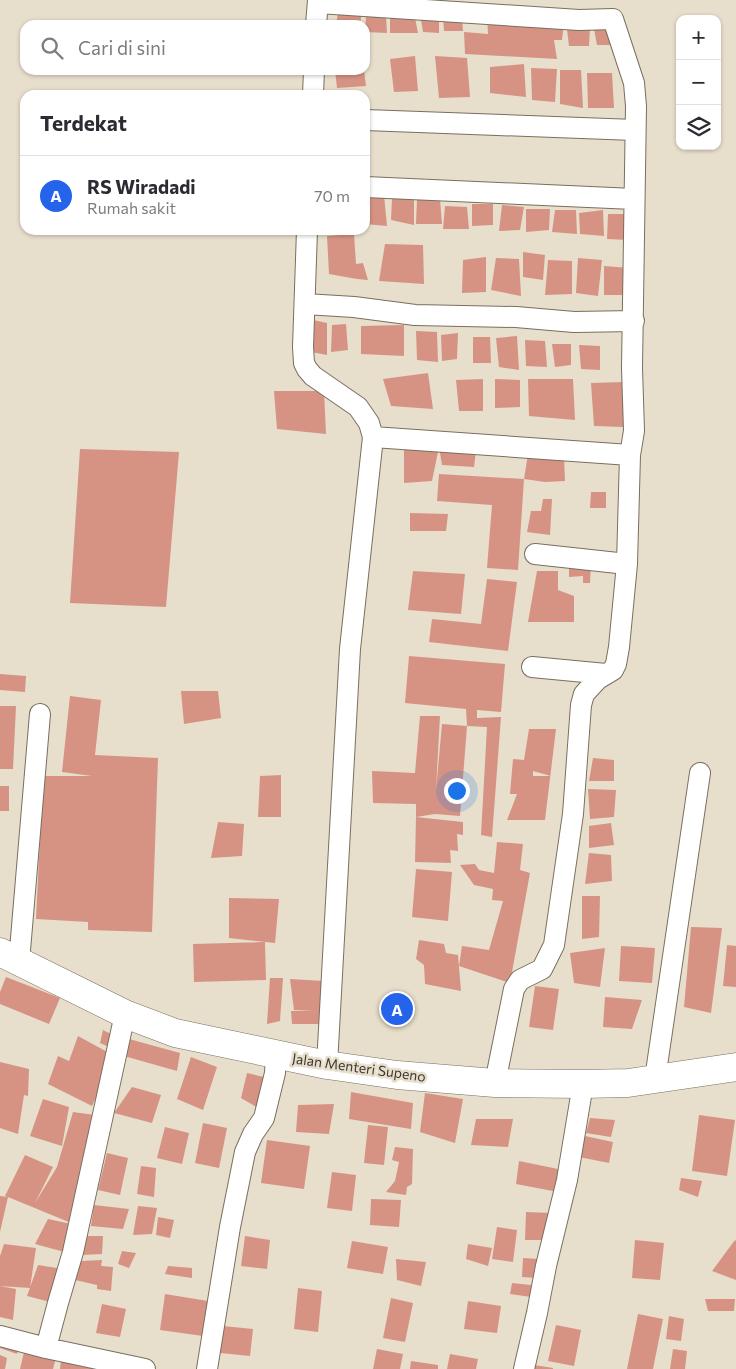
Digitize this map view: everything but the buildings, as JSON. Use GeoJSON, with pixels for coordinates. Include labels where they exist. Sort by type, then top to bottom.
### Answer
{"type":"FeatureCollection","features":[{"type":"Feature","properties":{"kind":"main road","name":"Jalan Menteri Supeno"},"geometry":{"type":"LineString","coordinates":[[9,957],[125,1014],[175,1033],[327,1065],[397,1075],[494,1083],[583,1084],[628,1083],[736,1067]]}},
{"type":"Feature","properties":{"kind":"street"},"geometry":{"type":"LineString","coordinates":[[316,20],[318,1],[580,20],[613,20],[634,84],[636,106],[632,368],[634,431],[630,455],[627,564],[616,664],[613,670],[598,679],[584,694],[581,705],[573,814],[554,945],[542,969],[520,980],[514,989],[494,1083]]}},
{"type":"Feature","properties":{"kind":"street"},"geometry":{"type":"LineString","coordinates":[[313,90],[314,75]]}},
{"type":"Feature","properties":{"kind":"street"},"geometry":{"type":"LineString","coordinates":[[370,120],[635,130]]}},
{"type":"Feature","properties":{"kind":"street"},"geometry":{"type":"LineString","coordinates":[[370,187],[634,199]]}},
{"type":"Feature","properties":{"kind":"street"},"geometry":{"type":"LineString","coordinates":[[307,235],[304,364],[313,376],[358,407],[370,423],[373,436],[350,649],[327,1065]]}},
{"type":"Feature","properties":{"kind":"street"},"geometry":{"type":"LineString","coordinates":[[305,304],[354,307],[415,315],[516,317],[574,322],[634,321]]}},
{"type":"Feature","properties":{"kind":"street"},"geometry":{"type":"LineString","coordinates":[[373,436],[630,455]]}},
{"type":"Feature","properties":{"kind":"street"},"geometry":{"type":"LineString","coordinates":[[535,554],[627,564]]}},
{"type":"Feature","properties":{"kind":"street"},"geometry":{"type":"LineString","coordinates":[[532,667],[606,674]]}},
{"type":"Feature","properties":{"kind":"street"},"geometry":{"type":"LineString","coordinates":[[9,957],[40,714]]}},
{"type":"Feature","properties":{"kind":"street"},"geometry":{"type":"LineString","coordinates":[[655,1079],[700,773]]}},
{"type":"Feature","properties":{"kind":"street"},"geometry":{"type":"LineString","coordinates":[[46,1348],[73,1252],[125,1014]]}},
{"type":"Feature","properties":{"kind":"street"},"geometry":{"type":"LineString","coordinates":[[207,1369],[230,1227],[246,1152],[253,1134],[264,1118],[275,1073],[276,1054]]}},
{"type":"Feature","properties":{"kind":"street"},"geometry":{"type":"LineString","coordinates":[[524,1369],[567,1180],[583,1084]]}},
{"type":"Feature","properties":{"kind":"street"},"geometry":{"type":"LineString","coordinates":[[0,1336],[46,1348],[146,1369]]}},
{"type":"Feature","properties":{"kind":"place","name":"RS Wiradadi"},"geometry":{"type":"Point","coordinates":[397,1009]}}]}
